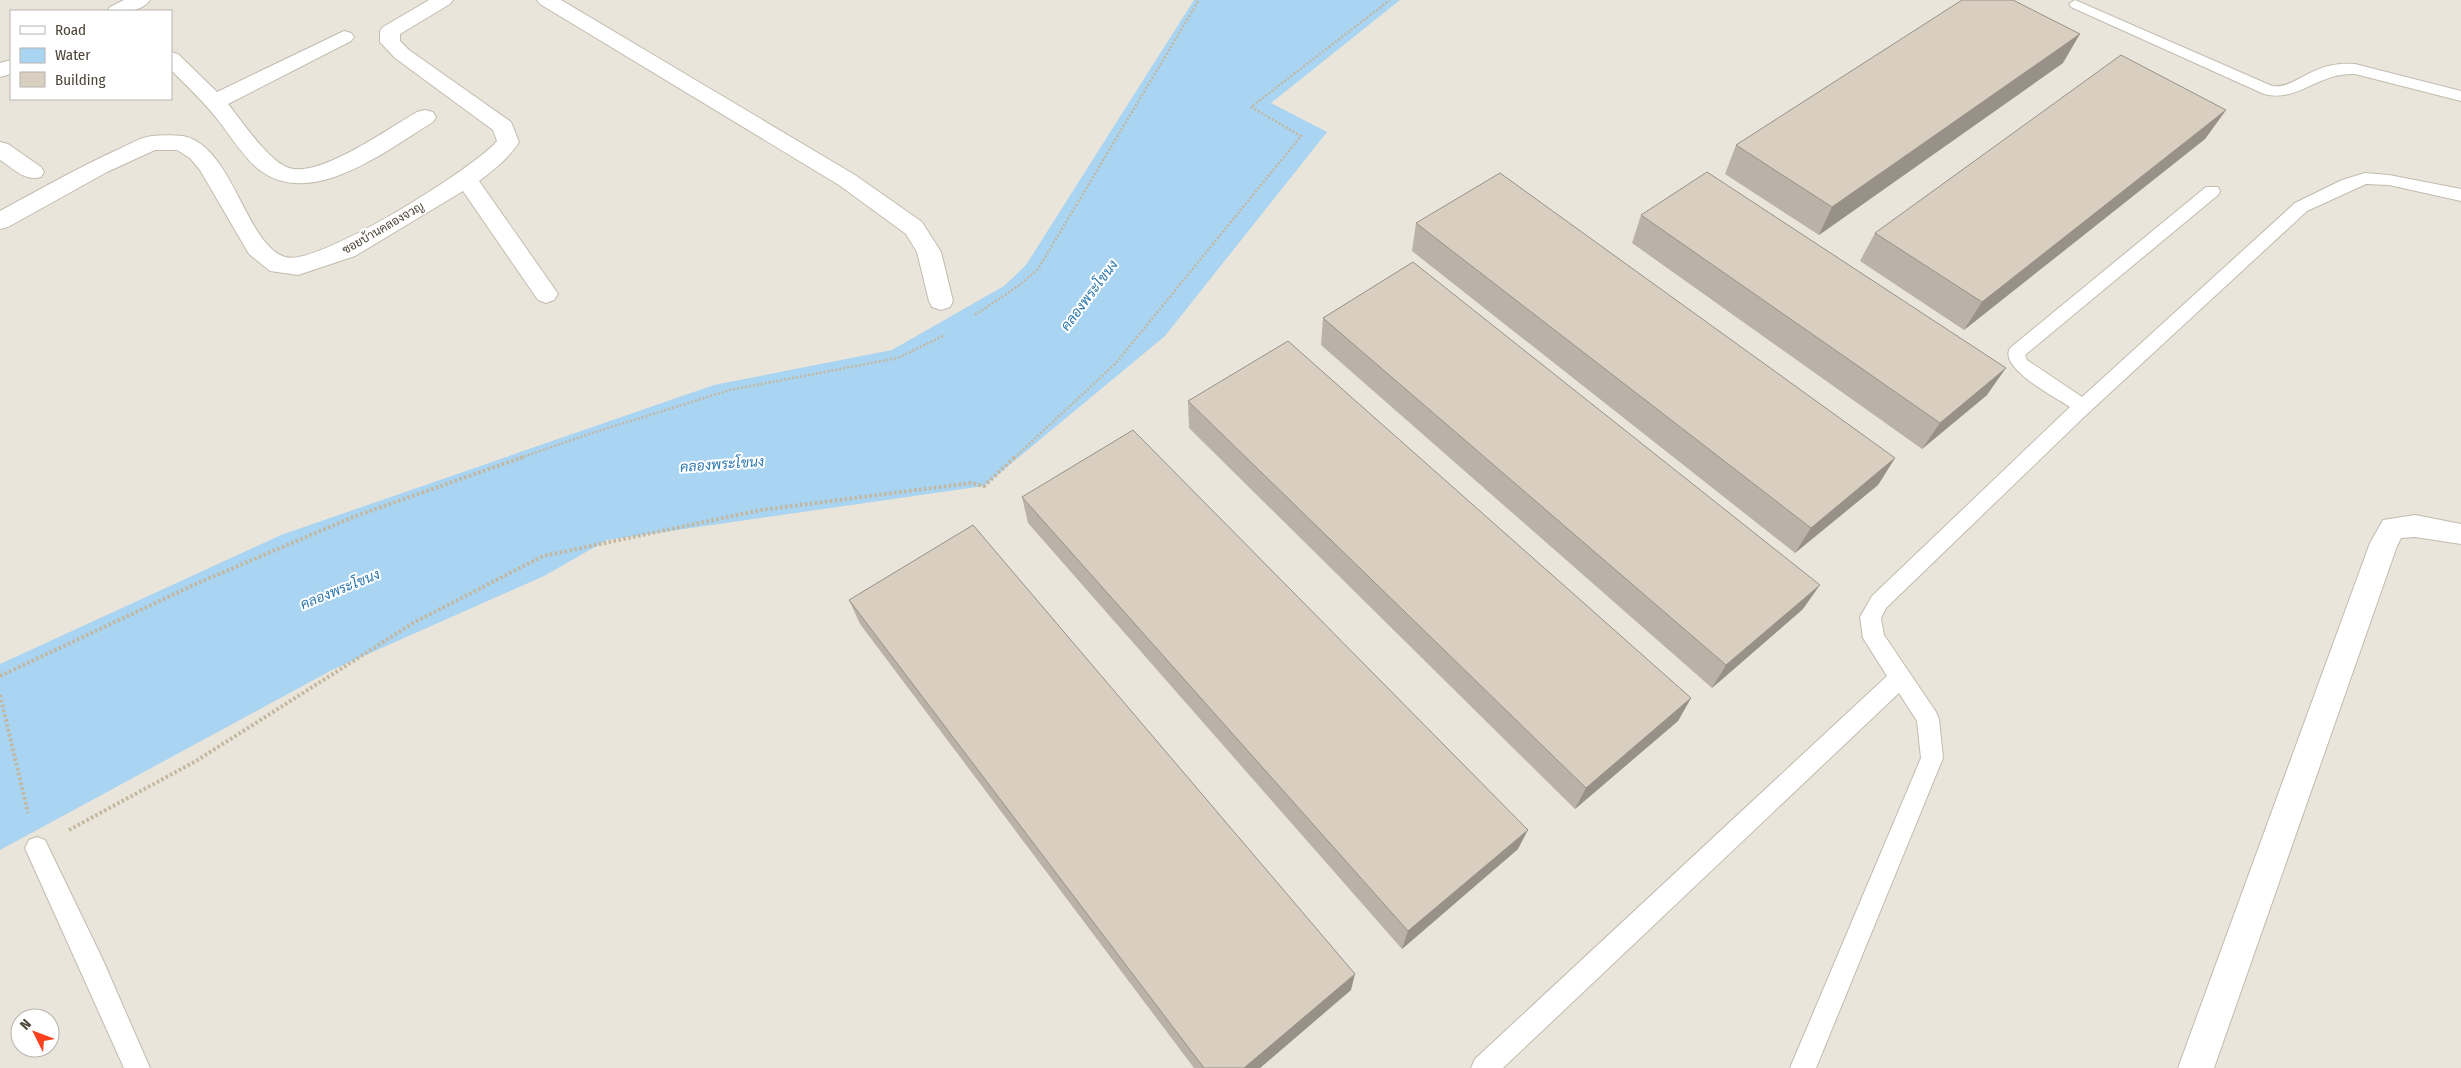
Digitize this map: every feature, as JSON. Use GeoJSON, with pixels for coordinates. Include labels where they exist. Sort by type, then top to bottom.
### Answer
{"type":"FeatureCollection","features":[{"type":"Feature","properties":{"kind":"street","name":"ซอยบ้านคลองจวญ"},"geometry":{"type":"LineString","coordinates":[[0,221],[99,167],[152,143],[181,143],[198,153],[209,166],[257,248],[278,265],[298,267],[347,250],[466,179],[496,157],[508,142],[503,127],[402,54],[390,42],[390,31],[443,0]]}},
{"type":"Feature","properties":{"kind":"street"},"geometry":{"type":"LineString","coordinates":[[547,0],[847,180],[914,228],[928,252],[941,301]]}},
{"type":"Feature","properties":{"kind":"street"},"geometry":{"type":"LineString","coordinates":[[215,102],[344,37]]}},
{"type":"Feature","properties":{"kind":"street"},"geometry":{"type":"LineString","coordinates":[[172,59],[215,102],[264,162],[284,175],[307,176],[336,169],[425,117]]}},
{"type":"Feature","properties":{"kind":"street"},"geometry":{"type":"LineString","coordinates":[[0,149],[33,172]]}},
{"type":"Feature","properties":{"kind":"street"},"geometry":{"type":"LineString","coordinates":[[466,179],[546,294]]}},
{"type":"Feature","properties":{"kind":"street"},"geometry":{"type":"LineString","coordinates":[[2196,1068],[2384,543],[2393,528],[2415,526],[2460,532]]}},
{"type":"Feature","properties":{"kind":"lane"},"geometry":{"type":"LineString","coordinates":[[2076,4],[2269,91],[2285,91],[2337,67],[2355,69],[2461,96]]}},
{"type":"Feature","properties":{"kind":"lane"},"geometry":{"type":"LineString","coordinates":[[1803,1068],[1932,758],[1928,719],[1874,638],[1870,617],[1879,602],[2083,406],[2301,207],[2348,184],[2365,178],[2389,180],[2461,195]]}},
{"type":"Feature","properties":{"kind":"lane"},"geometry":{"type":"LineString","coordinates":[[2083,406],[2021,365],[2017,360],[2016,353],[2212,191]]}},
{"type":"Feature","properties":{"kind":"lane"},"geometry":{"type":"LineString","coordinates":[[1484,1068],[1901,677]]}},
{"type":"Feature","properties":{"kind":"lane"},"geometry":{"type":"LineString","coordinates":[[37,848],[93,967],[137,1068]]}},
{"type":"Feature","properties":{"kind":"path"},"geometry":{"type":"LineString","coordinates":[[968,320],[1021,284],[1038,269],[1200,0]]}},
{"type":"Feature","properties":{"kind":"path"},"geometry":{"type":"LineString","coordinates":[[0,695],[37,848],[196,761],[412,623],[543,556],[761,510],[971,483],[984,486],[1115,364],[1301,136],[1251,107],[1390,0]]}},
{"type":"Feature","properties":{"kind":"path"},"geometry":{"type":"LineString","coordinates":[[0,676],[198,583],[353,517],[592,433],[730,390],[852,369],[898,358],[937,340],[952,330]]}},
{"type":"Feature","properties":{"kind":"shaded area"},"geometry":{"type":"Polygon","coordinates":[[[0,0],[2461,0],[2461,1068],[0,1068],[0,0]]]}},
{"type":"Feature","properties":{"kind":"water","name":"คลองพระโขนง"},"geometry":{"type":"Polygon","coordinates":[[[1194,0],[1400,0],[1271,103],[1327,132],[1165,336],[984,486],[607,540],[544,576],[332,670],[0,850],[0,664],[281,535],[714,385],[892,350],[1004,286],[1026,265],[1194,0]]]}},
{"type":"Feature","properties":{"kind":"building"},"geometry":{"type":"Polygon","coordinates":[[[1962,0],[2013,0],[2080,34],[1832,207],[1736,145],[1962,0]]]}},
{"type":"Feature","properties":{"kind":"building"},"geometry":{"type":"Polygon","coordinates":[[[2121,55],[2226,110],[1982,302],[1875,233],[2121,55]]]}},
{"type":"Feature","properties":{"kind":"building"},"geometry":{"type":"Polygon","coordinates":[[[1707,172],[2006,368],[1940,423],[1641,215],[1707,172]]]}},
{"type":"Feature","properties":{"kind":"building"},"geometry":{"type":"Polygon","coordinates":[[[1500,173],[1895,458],[1811,528],[1416,223],[1500,173]]]}},
{"type":"Feature","properties":{"kind":"building"},"geometry":{"type":"Polygon","coordinates":[[[1413,262],[1820,585],[1726,665],[1323,318],[1413,262]]]}},
{"type":"Feature","properties":{"kind":"building"},"geometry":{"type":"Polygon","coordinates":[[[1288,341],[1691,698],[1586,788],[1188,401],[1288,341]]]}},
{"type":"Feature","properties":{"kind":"building"},"geometry":{"type":"Polygon","coordinates":[[[1133,430],[1528,830],[1408,931],[1022,497],[1133,430]]]}},
{"type":"Feature","properties":{"kind":"building"},"geometry":{"type":"Polygon","coordinates":[[[973,525],[1355,974],[1244,1068],[1204,1068],[849,600],[973,525]]]}}]}
